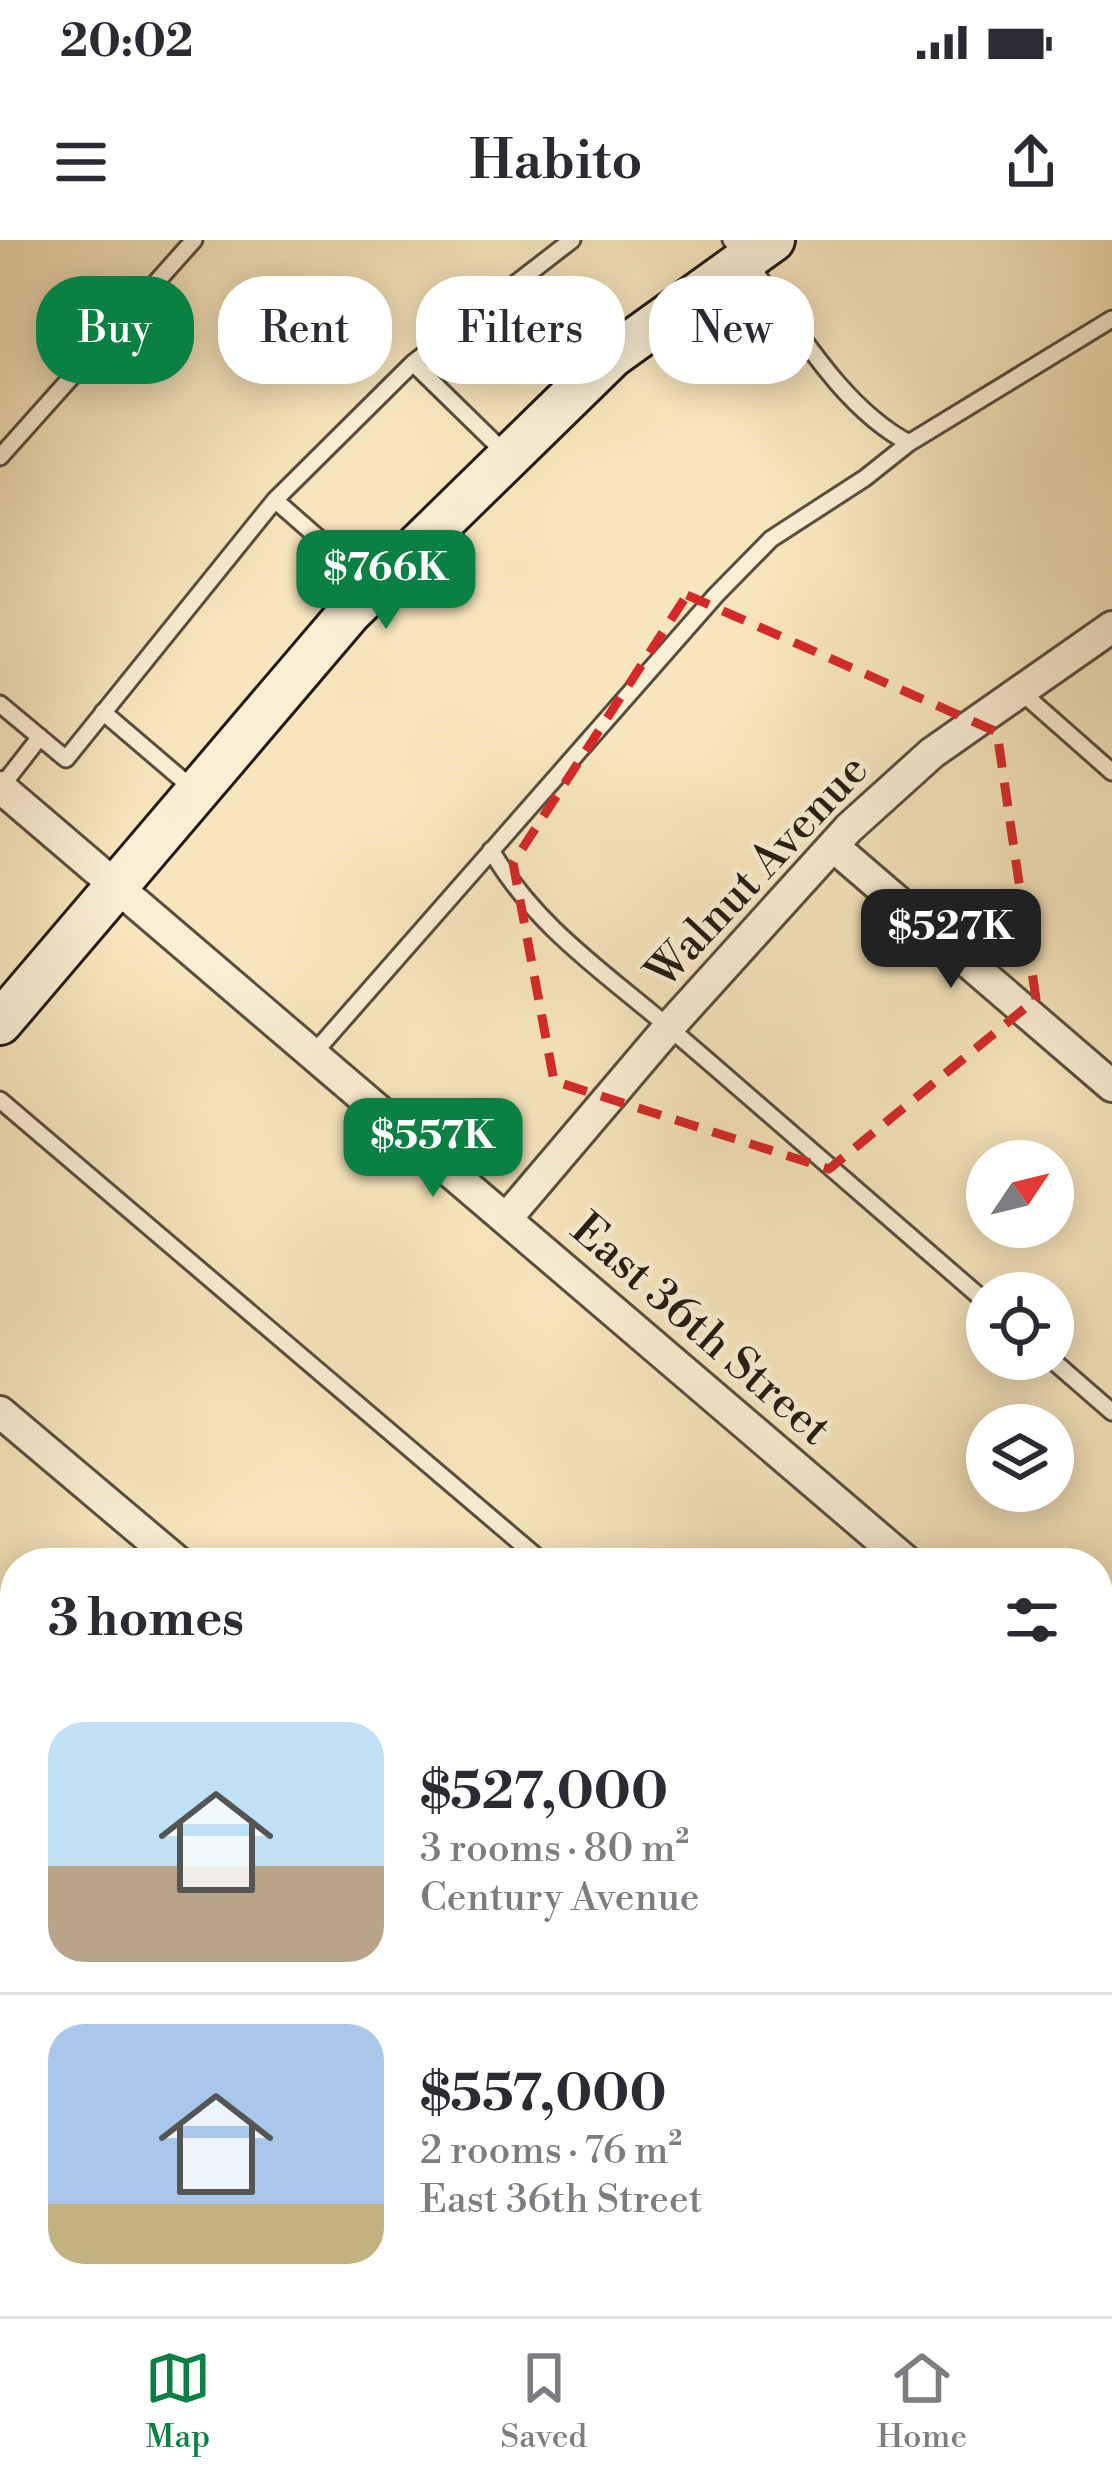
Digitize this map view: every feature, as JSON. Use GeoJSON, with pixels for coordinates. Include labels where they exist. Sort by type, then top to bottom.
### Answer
{"type":"FeatureCollection","features":[{"type":"Feature","properties":{"kind":"main road"},"geometry":{"type":"LineString","coordinates":[[0,1023],[376,588],[612,356],[750,246]]}},
{"type":"Feature","properties":{"kind":"street","name":"Walnut Avenue"},"geometry":{"type":"LineString","coordinates":[[506,1219],[669,1027],[833,846],[932,753],[1112,627]]}},
{"type":"Feature","properties":{"kind":"street","name":"East 36th Street"},"geometry":{"type":"LineString","coordinates":[[0,787],[890,1548]]}},
{"type":"Feature","properties":{"kind":"street"},"geometry":{"type":"LineString","coordinates":[[833,846],[1112,1086]]}},
{"type":"Feature","properties":{"kind":"street"},"geometry":{"type":"LineString","coordinates":[[0,1412],[161,1548]]}},
{"type":"Feature","properties":{"kind":"lane"},"geometry":{"type":"LineString","coordinates":[[0,457],[194,240]]}},
{"type":"Feature","properties":{"kind":"lane"},"geometry":{"type":"LineString","coordinates":[[0,704],[66,758],[275,500],[413,363],[572,240]]}},
{"type":"Feature","properties":{"kind":"lane"},"geometry":{"type":"LineString","coordinates":[[750,246],[846,392],[887,432],[909,443]]}},
{"type":"Feature","properties":{"kind":"lane"},"geometry":{"type":"LineString","coordinates":[[313,1054],[716,595],[771,539],[865,478],[909,443],[1112,319]]}},
{"type":"Feature","properties":{"kind":"lane"},"geometry":{"type":"LineString","coordinates":[[413,363],[509,457]]}},
{"type":"Feature","properties":{"kind":"lane"},"geometry":{"type":"LineString","coordinates":[[275,500],[376,588]]}},
{"type":"Feature","properties":{"kind":"lane"},"geometry":{"type":"LineString","coordinates":[[1020,691],[1112,772]]}},
{"type":"Feature","properties":{"kind":"lane"},"geometry":{"type":"LineString","coordinates":[[103,712],[197,793]]}},
{"type":"Feature","properties":{"kind":"lane"},"geometry":{"type":"LineString","coordinates":[[0,787],[40,737]]}},
{"type":"Feature","properties":{"kind":"lane"},"geometry":{"type":"LineString","coordinates":[[491,850],[506,877],[554,933],[966,1285]]}},
{"type":"Feature","properties":{"kind":"lane"},"geometry":{"type":"LineString","coordinates":[[0,1100],[526,1548]]}},
{"type":"Feature","properties":{"kind":"lane"},"geometry":{"type":"LineString","coordinates":[[1074,1378],[1112,1412]]}},
{"type":"Feature","properties":{"kind":"highlighted area"},"geometry":{"type":"Polygon","coordinates":[[[687,595],[997,732],[1036,999],[829,1169],[554,1081],[513,863],[687,595]]]}}]}
